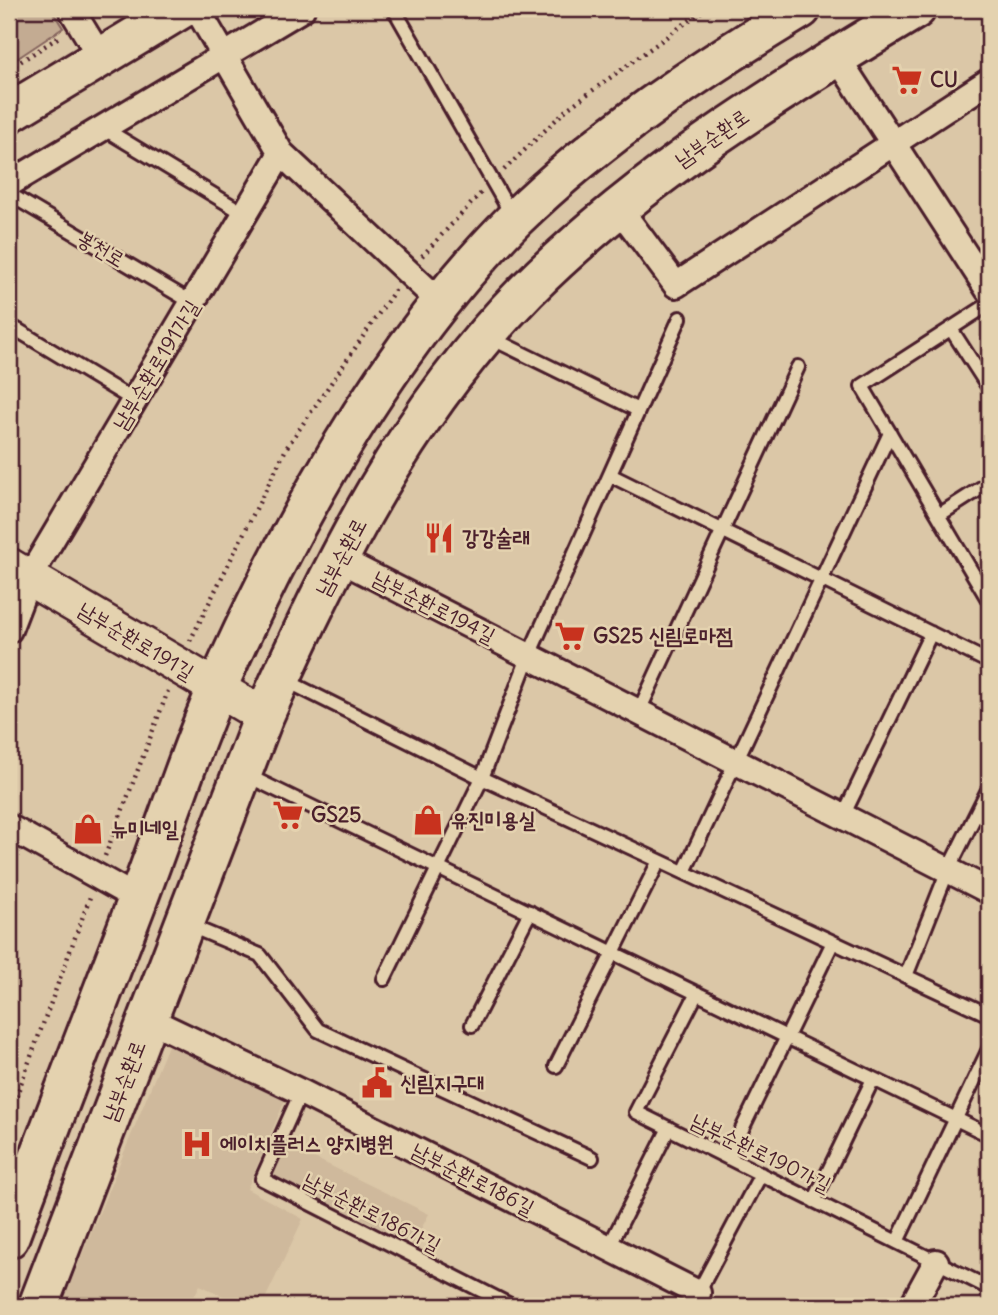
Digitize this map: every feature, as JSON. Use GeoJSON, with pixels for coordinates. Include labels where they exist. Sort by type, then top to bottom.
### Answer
{"type":"FeatureCollection","features":[{"type":"Feature","properties":{"kind":"main road"},"geometry":{"type":"LineString","coordinates":[[9,113],[181,9]]}},
{"type":"Feature","properties":{"kind":"main road","name":"남부순환로"},"geometry":{"type":"LineString","coordinates":[[38,1306],[264,716],[307,620],[339,559],[380,485],[447,383],[527,291],[618,207],[736,121],[916,9]]}},
{"type":"Feature","properties":{"kind":"main road"},"geometry":{"type":"LineString","coordinates":[[9,1238],[20,1171],[138,899],[218,689],[284,551],[331,465],[389,374],[441,303],[515,220],[603,140],[661,98],[795,11],[812,24],[821,41],[848,50]]}},
{"type":"Feature","properties":{"kind":"street"},"geometry":{"type":"LineString","coordinates":[[197,9],[281,153],[441,303]]}},
{"type":"Feature","properties":{"kind":"street"},"geometry":{"type":"LineString","coordinates":[[9,184],[302,9]]}},
{"type":"Feature","properties":{"kind":"street"},"geometry":{"type":"LineString","coordinates":[[76,16],[101,58]]}},
{"type":"Feature","properties":{"kind":"street"},"geometry":{"type":"LineString","coordinates":[[848,50],[894,143],[989,291]]}},
{"type":"Feature","properties":{"kind":"street"},"geometry":{"type":"LineString","coordinates":[[618,207],[676,285],[989,81]]}},
{"type":"Feature","properties":{"kind":"street","name":"남부순환로191가길"},"geometry":{"type":"LineString","coordinates":[[9,630],[19,572],[135,401],[281,153]]}},
{"type":"Feature","properties":{"kind":"street","name":"남부순환로194길"},"geometry":{"type":"LineString","coordinates":[[339,559],[989,891]]}},
{"type":"Feature","properties":{"kind":"street","name":"남부순환로191길"},"geometry":{"type":"LineString","coordinates":[[19,572],[264,716]]}},
{"type":"Feature","properties":{"kind":"street"},"geometry":{"type":"LineString","coordinates":[[9,827],[138,899]]}},
{"type":"Feature","properties":{"kind":"street","name":"남부순환로186길"},"geometry":{"type":"LineString","coordinates":[[148,1019],[608,1247],[695,1299]]}},
{"type":"Feature","properties":{"kind":"street"},"geometry":{"type":"LineString","coordinates":[[912,1306],[936,1262]]}},
{"type":"Feature","properties":{"kind":"lane"},"geometry":{"type":"LineString","coordinates":[[394,9],[515,220]]}},
{"type":"Feature","properties":{"kind":"lane"},"geometry":{"type":"LineString","coordinates":[[103,128],[245,215]]}},
{"type":"Feature","properties":{"kind":"lane","name":"봉천로"},"geometry":{"type":"LineString","coordinates":[[9,194],[192,303]]}},
{"type":"Feature","properties":{"kind":"lane"},"geometry":{"type":"LineString","coordinates":[[989,304],[862,386],[989,601]]}},
{"type":"Feature","properties":{"kind":"lane"},"geometry":{"type":"LineString","coordinates":[[384,979],[482,778],[529,655],[680,318]]}},
{"type":"Feature","properties":{"kind":"lane"},"geometry":{"type":"LineString","coordinates":[[9,325],[135,401]]}},
{"type":"Feature","properties":{"kind":"lane"},"geometry":{"type":"LineString","coordinates":[[951,329],[989,388]]}},
{"type":"Feature","properties":{"kind":"lane"},"geometry":{"type":"LineString","coordinates":[[487,336],[638,410]]}},
{"type":"Feature","properties":{"kind":"lane"},"geometry":{"type":"LineString","coordinates":[[639,711],[798,367]]}},
{"type":"Feature","properties":{"kind":"lane"},"geometry":{"type":"LineString","coordinates":[[684,873],[890,433]]}},
{"type":"Feature","properties":{"kind":"lane"},"geometry":{"type":"LineString","coordinates":[[610,475],[989,662]]}},
{"type":"Feature","properties":{"kind":"lane"},"geometry":{"type":"LineString","coordinates":[[939,515],[989,483]]}},
{"type":"Feature","properties":{"kind":"lane"},"geometry":{"type":"LineString","coordinates":[[843,816],[931,633]]}},
{"type":"Feature","properties":{"kind":"lane"},"geometry":{"type":"LineString","coordinates":[[281,678],[482,778],[989,1015]]}},
{"type":"Feature","properties":{"kind":"lane"},"geometry":{"type":"LineString","coordinates":[[242,773],[989,1135]]}},
{"type":"Feature","properties":{"kind":"lane"},"geometry":{"type":"LineString","coordinates":[[906,976],[948,870],[989,788]]}},
{"type":"Feature","properties":{"kind":"lane"},"geometry":{"type":"LineString","coordinates":[[556,1066],[659,861]]}},
{"type":"Feature","properties":{"kind":"lane"},"geometry":{"type":"LineString","coordinates":[[472,1025],[530,912]]}},
{"type":"Feature","properties":{"kind":"lane"},"geometry":{"type":"LineString","coordinates":[[185,923],[260,955],[318,1030],[592,1158]]}},
{"type":"Feature","properties":{"kind":"lane"},"geometry":{"type":"LineString","coordinates":[[727,1158],[832,942]]}},
{"type":"Feature","properties":{"kind":"lane","name":"남부순환로190가길"},"geometry":{"type":"LineString","coordinates":[[697,993],[636,1112],[936,1262],[988,1283]]}},
{"type":"Feature","properties":{"kind":"lane"},"geometry":{"type":"LineString","coordinates":[[897,1242],[989,1049]]}},
{"type":"Feature","properties":{"kind":"lane"},"geometry":{"type":"LineString","coordinates":[[814,1201],[873,1079]]}},
{"type":"Feature","properties":{"kind":"lane","name":"남부순환로186가길"},"geometry":{"type":"LineString","coordinates":[[302,1093],[262,1179],[512,1306]]}},
{"type":"Feature","properties":{"kind":"lane"},"geometry":{"type":"LineString","coordinates":[[608,1247],[669,1128]]}},
{"type":"Feature","properties":{"kind":"lane"},"geometry":{"type":"LineString","coordinates":[[695,1299],[761,1174]]}},
{"type":"Feature","properties":{"kind":"path"},"geometry":{"type":"LineString","coordinates":[[9,69],[76,16]]}},
{"type":"Feature","properties":{"kind":"shaded area"},"geometry":{"type":"Polygon","coordinates":[[[9,9],[51,9],[63,28],[9,64],[9,9]]]}},
{"type":"Feature","properties":{"kind":"shaded area","name":"에이치플러스 양지병원"},"geometry":{"type":"Polygon","coordinates":[[[169,1043],[286,1098],[247,1189],[303,1219],[266,1297],[253,1306],[244,1306],[200,1285],[189,1306],[61,1306],[169,1043]]]}},
{"type":"Feature","properties":{"kind":"shaded area","name":"에이치플러스 양지병원"},"geometry":{"type":"Polygon","coordinates":[[[286,1144],[429,1214],[413,1244],[271,1174],[286,1144]]]}},
{"type":"Feature","properties":{"kind":"place","name":"CU"},"geometry":{"type":"Point","coordinates":[907,80]}},
{"type":"Feature","properties":{"kind":"place","name":"강강술래"},"geometry":{"type":"Point","coordinates":[439,538]}},
{"type":"Feature","properties":{"kind":"place","name":"GS25 신림로마점"},"geometry":{"type":"Point","coordinates":[570,636]}},
{"type":"Feature","properties":{"kind":"place","name":"GS25"},"geometry":{"type":"Point","coordinates":[288,815]}},
{"type":"Feature","properties":{"kind":"place","name":"유진미용실"},"geometry":{"type":"Point","coordinates":[428,820]}},
{"type":"Feature","properties":{"kind":"place","name":"뉴미네일"},"geometry":{"type":"Point","coordinates":[88,829]}},
{"type":"Feature","properties":{"kind":"place","name":"신림지구대"},"geometry":{"type":"Point","coordinates":[377,1083]}},
{"type":"Feature","properties":{"kind":"place","name":"에이치플러스 양지병원"},"geometry":{"type":"Point","coordinates":[197,1144]}}]}
